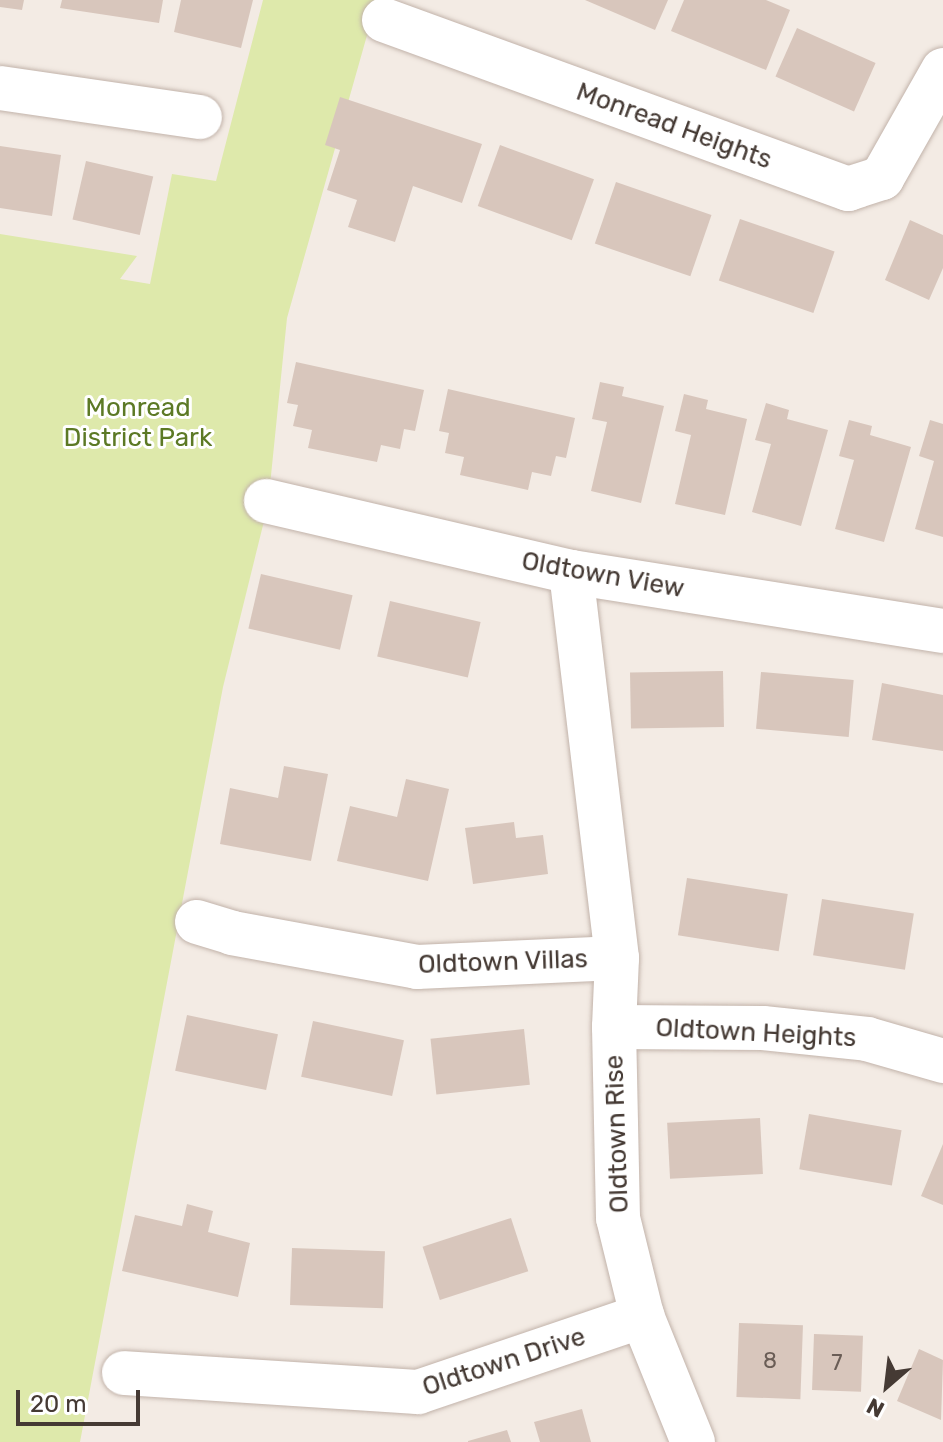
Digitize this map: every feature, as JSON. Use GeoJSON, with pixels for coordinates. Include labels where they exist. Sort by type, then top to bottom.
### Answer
{"type":"FeatureCollection","features":[{"type":"Feature","properties":{"kind":"street","name":"Monread Heights"},"geometry":{"type":"LineString","coordinates":[[384,20],[848,189],[882,178],[938,94]]}},
{"type":"Feature","properties":{"kind":"street"},"geometry":{"type":"LineString","coordinates":[[0,88],[200,117]]}},
{"type":"Feature","properties":{"kind":"street","name":"Oldtown View"},"geometry":{"type":"LineString","coordinates":[[266,501],[571,572],[943,631]]}},
{"type":"Feature","properties":{"kind":"street","name":"Oldtown Villas"},"geometry":{"type":"LineString","coordinates":[[197,922],[232,933],[417,967],[617,958],[571,572]]}},
{"type":"Feature","properties":{"kind":"street","name":"Oldtown Rise"},"geometry":{"type":"LineString","coordinates":[[617,958],[614,1027],[618,1218],[642,1316],[693,1442]]}},
{"type":"Feature","properties":{"kind":"street","name":"Oldtown Heights"},"geometry":{"type":"LineString","coordinates":[[614,1027],[763,1028],[852,1037],[943,1061]]}},
{"type":"Feature","properties":{"kind":"street","name":"Oldtown Drive"},"geometry":{"type":"LineString","coordinates":[[124,1373],[418,1392],[642,1316]]}},
{"type":"Feature","properties":{"kind":"green space","name":"Monread District Park"},"geometry":{"type":"Polygon","coordinates":[[[263,0],[377,0],[287,318],[268,505],[223,687],[80,1442],[0,1442],[0,234],[137,256],[120,279],[150,284],[172,174],[216,181],[263,0]]]}},
{"type":"Feature","properties":{"kind":"building"},"geometry":{"type":"Polygon","coordinates":[[[0,0],[24,0],[22,10],[0,7],[0,0]]]}},
{"type":"Feature","properties":{"kind":"building"},"geometry":{"type":"Polygon","coordinates":[[[62,0],[163,0],[159,23],[60,8],[62,0]]]}},
{"type":"Feature","properties":{"kind":"building"},"geometry":{"type":"Polygon","coordinates":[[[181,0],[253,0],[241,48],[174,32],[181,0]]]}},
{"type":"Feature","properties":{"kind":"building"},"geometry":{"type":"Polygon","coordinates":[[[585,0],[668,0],[655,30],[585,0]]]}},
{"type":"Feature","properties":{"kind":"building"},"geometry":{"type":"Polygon","coordinates":[[[684,0],[766,0],[790,10],[766,70],[671,31],[684,0]]]}},
{"type":"Feature","properties":{"kind":"building"},"geometry":{"type":"Polygon","coordinates":[[[797,28],[876,63],[854,111],[775,76],[797,28]]]}},
{"type":"Feature","properties":{"kind":"building"},"geometry":{"type":"Polygon","coordinates":[[[340,97],[482,144],[462,203],[413,186],[395,242],[348,227],[357,200],[327,190],[340,150],[325,145],[340,97]]]}},
{"type":"Feature","properties":{"kind":"building"},"geometry":{"type":"Polygon","coordinates":[[[500,145],[594,179],[572,240],[478,206],[500,145]]]}},
{"type":"Feature","properties":{"kind":"building"},"geometry":{"type":"Polygon","coordinates":[[[0,146],[61,155],[52,216],[0,208],[0,146]]]}},
{"type":"Feature","properties":{"kind":"building"},"geometry":{"type":"Polygon","coordinates":[[[86,161],[153,177],[140,235],[73,219],[86,161]]]}},
{"type":"Feature","properties":{"kind":"building"},"geometry":{"type":"Polygon","coordinates":[[[616,182],[711,215],[690,276],[595,243],[616,182]]]}},
{"type":"Feature","properties":{"kind":"building"},"geometry":{"type":"Polygon","coordinates":[[[740,219],[835,252],[813,313],[719,280],[740,219]]]}},
{"type":"Feature","properties":{"kind":"building"},"geometry":{"type":"Polygon","coordinates":[[[910,220],[943,235],[943,268],[929,300],[885,280],[910,220]]]}},
{"type":"Feature","properties":{"kind":"building"},"geometry":{"type":"Polygon","coordinates":[[[296,362],[424,390],[415,431],[404,429],[400,449],[381,445],[377,462],[308,448],[312,430],[293,426],[298,405],[287,403],[296,362]]]}},
{"type":"Feature","properties":{"kind":"building"},"geometry":{"type":"Polygon","coordinates":[[[600,382],[624,387],[622,396],[664,406],[641,503],[591,491],[607,422],[592,419],[600,382]]]}},
{"type":"Feature","properties":{"kind":"building"},"geometry":{"type":"Polygon","coordinates":[[[448,389],[575,418],[566,458],[556,456],[551,476],[532,472],[528,490],[460,475],[464,457],[445,453],[449,433],[439,431],[448,389]]]}},
{"type":"Feature","properties":{"kind":"building"},"geometry":{"type":"Polygon","coordinates":[[[684,394],[708,400],[706,409],[747,419],[725,515],[675,504],[691,435],[675,431],[684,394]]]}},
{"type":"Feature","properties":{"kind":"building"},"geometry":{"type":"Polygon","coordinates":[[[766,403],[789,410],[787,419],[828,430],[801,526],[752,512],[771,444],[755,440],[766,403]]]}},
{"type":"Feature","properties":{"kind":"building"},"geometry":{"type":"Polygon","coordinates":[[[849,420],[872,426],[870,435],[911,447],[884,542],[835,529],[854,460],[839,456],[849,420]]]}},
{"type":"Feature","properties":{"kind":"building"},"geometry":{"type":"Polygon","coordinates":[[[930,420],[943,424],[943,537],[915,529],[934,461],[919,456],[930,420]]]}},
{"type":"Feature","properties":{"kind":"building"},"geometry":{"type":"Polygon","coordinates":[[[261,574],[353,595],[340,650],[248,629],[261,574]]]}},
{"type":"Feature","properties":{"kind":"building"},"geometry":{"type":"Polygon","coordinates":[[[390,601],[481,622],[468,677],[377,657],[390,601]]]}},
{"type":"Feature","properties":{"kind":"building"},"geometry":{"type":"Polygon","coordinates":[[[723,671],[724,727],[631,729],[630,673],[723,671]]]}},
{"type":"Feature","properties":{"kind":"building"},"geometry":{"type":"Polygon","coordinates":[[[761,672],[854,680],[849,737],[756,729],[761,672]]]}},
{"type":"Feature","properties":{"kind":"building"},"geometry":{"type":"Polygon","coordinates":[[[882,683],[943,695],[943,751],[872,740],[882,683]]]}},
{"type":"Feature","properties":{"kind":"building"},"geometry":{"type":"Polygon","coordinates":[[[284,766],[328,774],[311,861],[220,844],[230,788],[278,798],[284,766]]]}},
{"type":"Feature","properties":{"kind":"building"},"geometry":{"type":"Polygon","coordinates":[[[406,779],[449,789],[428,881],[337,861],[350,806],[397,817],[406,779]]]}},
{"type":"Feature","properties":{"kind":"building"},"geometry":{"type":"Polygon","coordinates":[[[514,822],[516,838],[543,835],[548,874],[473,884],[465,828],[514,822]]]}},
{"type":"Feature","properties":{"kind":"building"},"geometry":{"type":"Polygon","coordinates":[[[687,878],[788,894],[779,951],[678,935],[687,878]]]}},
{"type":"Feature","properties":{"kind":"building"},"geometry":{"type":"Polygon","coordinates":[[[822,899],[914,914],[905,970],[813,955],[822,899]]]}},
{"type":"Feature","properties":{"kind":"building"},"geometry":{"type":"Polygon","coordinates":[[[187,1015],[278,1034],[266,1090],[175,1071],[187,1015]]]}},
{"type":"Feature","properties":{"kind":"building"},"geometry":{"type":"Polygon","coordinates":[[[313,1021],[404,1040],[392,1096],[301,1077],[313,1021]]]}},
{"type":"Feature","properties":{"kind":"building"},"geometry":{"type":"Polygon","coordinates":[[[524,1029],[530,1085],[436,1095],[431,1039],[524,1029]]]}},
{"type":"Feature","properties":{"kind":"building"},"geometry":{"type":"Polygon","coordinates":[[[809,1114],[902,1130],[892,1185],[799,1169],[809,1114]]]}},
{"type":"Feature","properties":{"kind":"building"},"geometry":{"type":"Polygon","coordinates":[[[760,1118],[763,1174],[670,1179],[667,1123],[760,1118]]]}},
{"type":"Feature","properties":{"kind":"building"},"geometry":{"type":"Polygon","coordinates":[[[943,1144],[943,1205],[921,1196],[943,1144]]]}},
{"type":"Feature","properties":{"kind":"building"},"geometry":{"type":"Polygon","coordinates":[[[187,1204],[213,1211],[208,1232],[250,1243],[238,1297],[122,1271],[135,1215],[182,1226],[187,1204]]]}},
{"type":"Feature","properties":{"kind":"building"},"geometry":{"type":"Polygon","coordinates":[[[511,1218],[528,1271],[440,1300],[423,1247],[511,1218]]]}},
{"type":"Feature","properties":{"kind":"building"},"geometry":{"type":"Polygon","coordinates":[[[292,1248],[385,1251],[383,1308],[290,1305],[292,1248]]]}},
{"type":"Feature","properties":{"kind":"building"},"geometry":{"type":"Polygon","coordinates":[[[739,1323],[803,1325],[800,1399],[736,1397],[739,1323]]]}},
{"type":"Feature","properties":{"kind":"building"},"geometry":{"type":"Polygon","coordinates":[[[814,1334],[863,1336],[861,1392],[812,1390],[814,1334]]]}},
{"type":"Feature","properties":{"kind":"building"},"geometry":{"type":"Polygon","coordinates":[[[919,1349],[943,1360],[941,1420],[897,1401],[919,1349]]]}},
{"type":"Feature","properties":{"kind":"building"},"geometry":{"type":"Polygon","coordinates":[[[582,1409],[591,1442],[540,1442],[534,1422],[582,1409]]]}},
{"type":"Feature","properties":{"kind":"building"},"geometry":{"type":"Polygon","coordinates":[[[507,1430],[511,1442],[468,1442],[468,1441],[507,1430]]]}}]}
